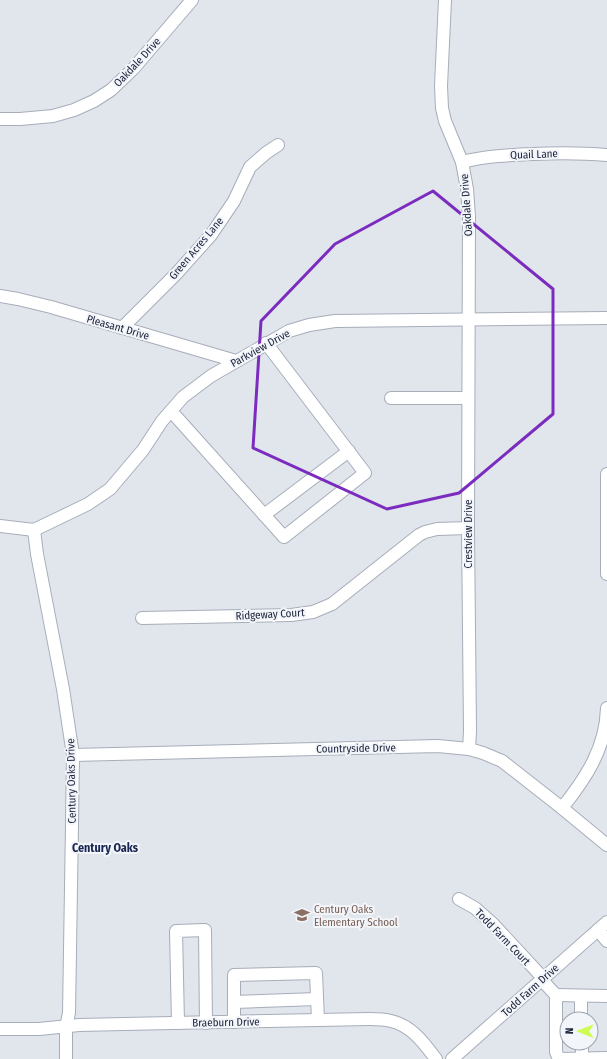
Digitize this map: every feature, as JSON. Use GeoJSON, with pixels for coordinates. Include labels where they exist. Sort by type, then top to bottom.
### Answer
{"type":"FeatureCollection","features":[{"type":"Feature","properties":{"kind":"street","name":"Oakdale Drive"},"geometry":{"type":"LineString","coordinates":[[0,119],[53,116],[74,110],[94,101],[111,90],[133,69],[192,0]]}},
{"type":"Feature","properties":{"kind":"street","name":"Oakdale Drive"},"geometry":{"type":"LineString","coordinates":[[445,0],[441,86],[442,108],[445,121],[462,162],[469,203],[469,319]]}},
{"type":"Feature","properties":{"kind":"street","name":"Green Acres Lane"},"geometry":{"type":"LineString","coordinates":[[122,328],[176,274],[210,235],[234,201],[250,167],[278,145]]}},
{"type":"Feature","properties":{"kind":"street","name":"Quail Lane"},"geometry":{"type":"LineString","coordinates":[[462,162],[505,155],[574,153],[607,155]]}},
{"type":"Feature","properties":{"kind":"street","name":"Pleasant Drive"},"geometry":{"type":"LineString","coordinates":[[0,296],[51,307],[236,362]]}},
{"type":"Feature","properties":{"kind":"street","name":"Parkview Drive"},"geometry":{"type":"LineString","coordinates":[[34,530],[88,504],[110,489],[143,450],[162,421],[183,398],[210,376],[289,331],[309,325],[335,321],[607,318]]}},
{"type":"Feature","properties":{"kind":"street","name":"Crestview Drive"},"geometry":{"type":"LineString","coordinates":[[469,319],[469,749]]}},
{"type":"Feature","properties":{"kind":"street"},"geometry":{"type":"LineString","coordinates":[[171,411],[284,537],[365,473],[266,343]]}},
{"type":"Feature","properties":{"kind":"street"},"geometry":{"type":"LineString","coordinates":[[391,398],[468,398]]}},
{"type":"Feature","properties":{"kind":"street"},"geometry":{"type":"LineString","coordinates":[[264,515],[349,451]]}},
{"type":"Feature","properties":{"kind":"street"},"geometry":{"type":"LineString","coordinates":[[607,474],[607,574]]}},
{"type":"Feature","properties":{"kind":"street"},"geometry":{"type":"LineString","coordinates":[[0,526],[34,530]]}},
{"type":"Feature","properties":{"kind":"street","name":"Ridgeway Court"},"geometry":{"type":"LineString","coordinates":[[142,618],[290,615],[313,612],[338,600],[419,535],[437,529],[468,528]]}},
{"type":"Feature","properties":{"kind":"street","name":"Century Oaks Drive"},"geometry":{"type":"LineString","coordinates":[[34,530],[37,554],[63,689],[73,755],[69,1005],[66,1027],[66,1059]]}},
{"type":"Feature","properties":{"kind":"street"},"geometry":{"type":"LineString","coordinates":[[562,808],[586,776],[595,759],[602,738],[607,708]]}},
{"type":"Feature","properties":{"kind":"street","name":"Countryside Drive"},"geometry":{"type":"LineString","coordinates":[[73,755],[438,746],[469,749],[502,761],[607,845]]}},
{"type":"Feature","properties":{"kind":"street","name":"Todd Farm Court"},"geometry":{"type":"LineString","coordinates":[[459,899],[475,908],[493,924],[556,995]]}},
{"type":"Feature","properties":{"kind":"street","name":"Todd Farm Drive"},"geometry":{"type":"LineString","coordinates":[[452,1059],[607,922]]}},
{"type":"Feature","properties":{"kind":"street"},"geometry":{"type":"LineString","coordinates":[[178,1023],[176,931],[205,930],[206,1023]]}},
{"type":"Feature","properties":{"kind":"street"},"geometry":{"type":"LineString","coordinates":[[598,930],[607,941]]}},
{"type":"Feature","properties":{"kind":"street"},"geometry":{"type":"LineString","coordinates":[[234,1022],[234,975],[316,973],[318,1020]]}},
{"type":"Feature","properties":{"kind":"street"},"geometry":{"type":"LineString","coordinates":[[607,996],[556,995],[556,1052],[559,1059],[607,1058]]}},
{"type":"Feature","properties":{"kind":"street"},"geometry":{"type":"LineString","coordinates":[[581,996],[581,1011]]}},
{"type":"Feature","properties":{"kind":"street"},"geometry":{"type":"LineString","coordinates":[[234,1002],[317,999]]}},
{"type":"Feature","properties":{"kind":"street","name":"Braeburn Drive"},"geometry":{"type":"LineString","coordinates":[[0,1029],[40,1030],[79,1025],[369,1019],[391,1021],[403,1026],[414,1033],[436,1059]]}},
{"type":"Feature","properties":{"kind":"highlighted area"},"geometry":{"type":"Polygon","coordinates":[[[433,191],[553,289],[553,414],[459,493],[387,509],[253,448],[261,321],[335,244],[433,191]]]}},
{"type":"Feature","properties":{"kind":"place","name":"Century Oaks Elementary School"},"geometry":{"type":"Point","coordinates":[302,915]}},
{"type":"Feature","properties":{"kind":"district","name":"Century Oaks"},"geometry":{"type":"Point","coordinates":[105,848]}}]}
